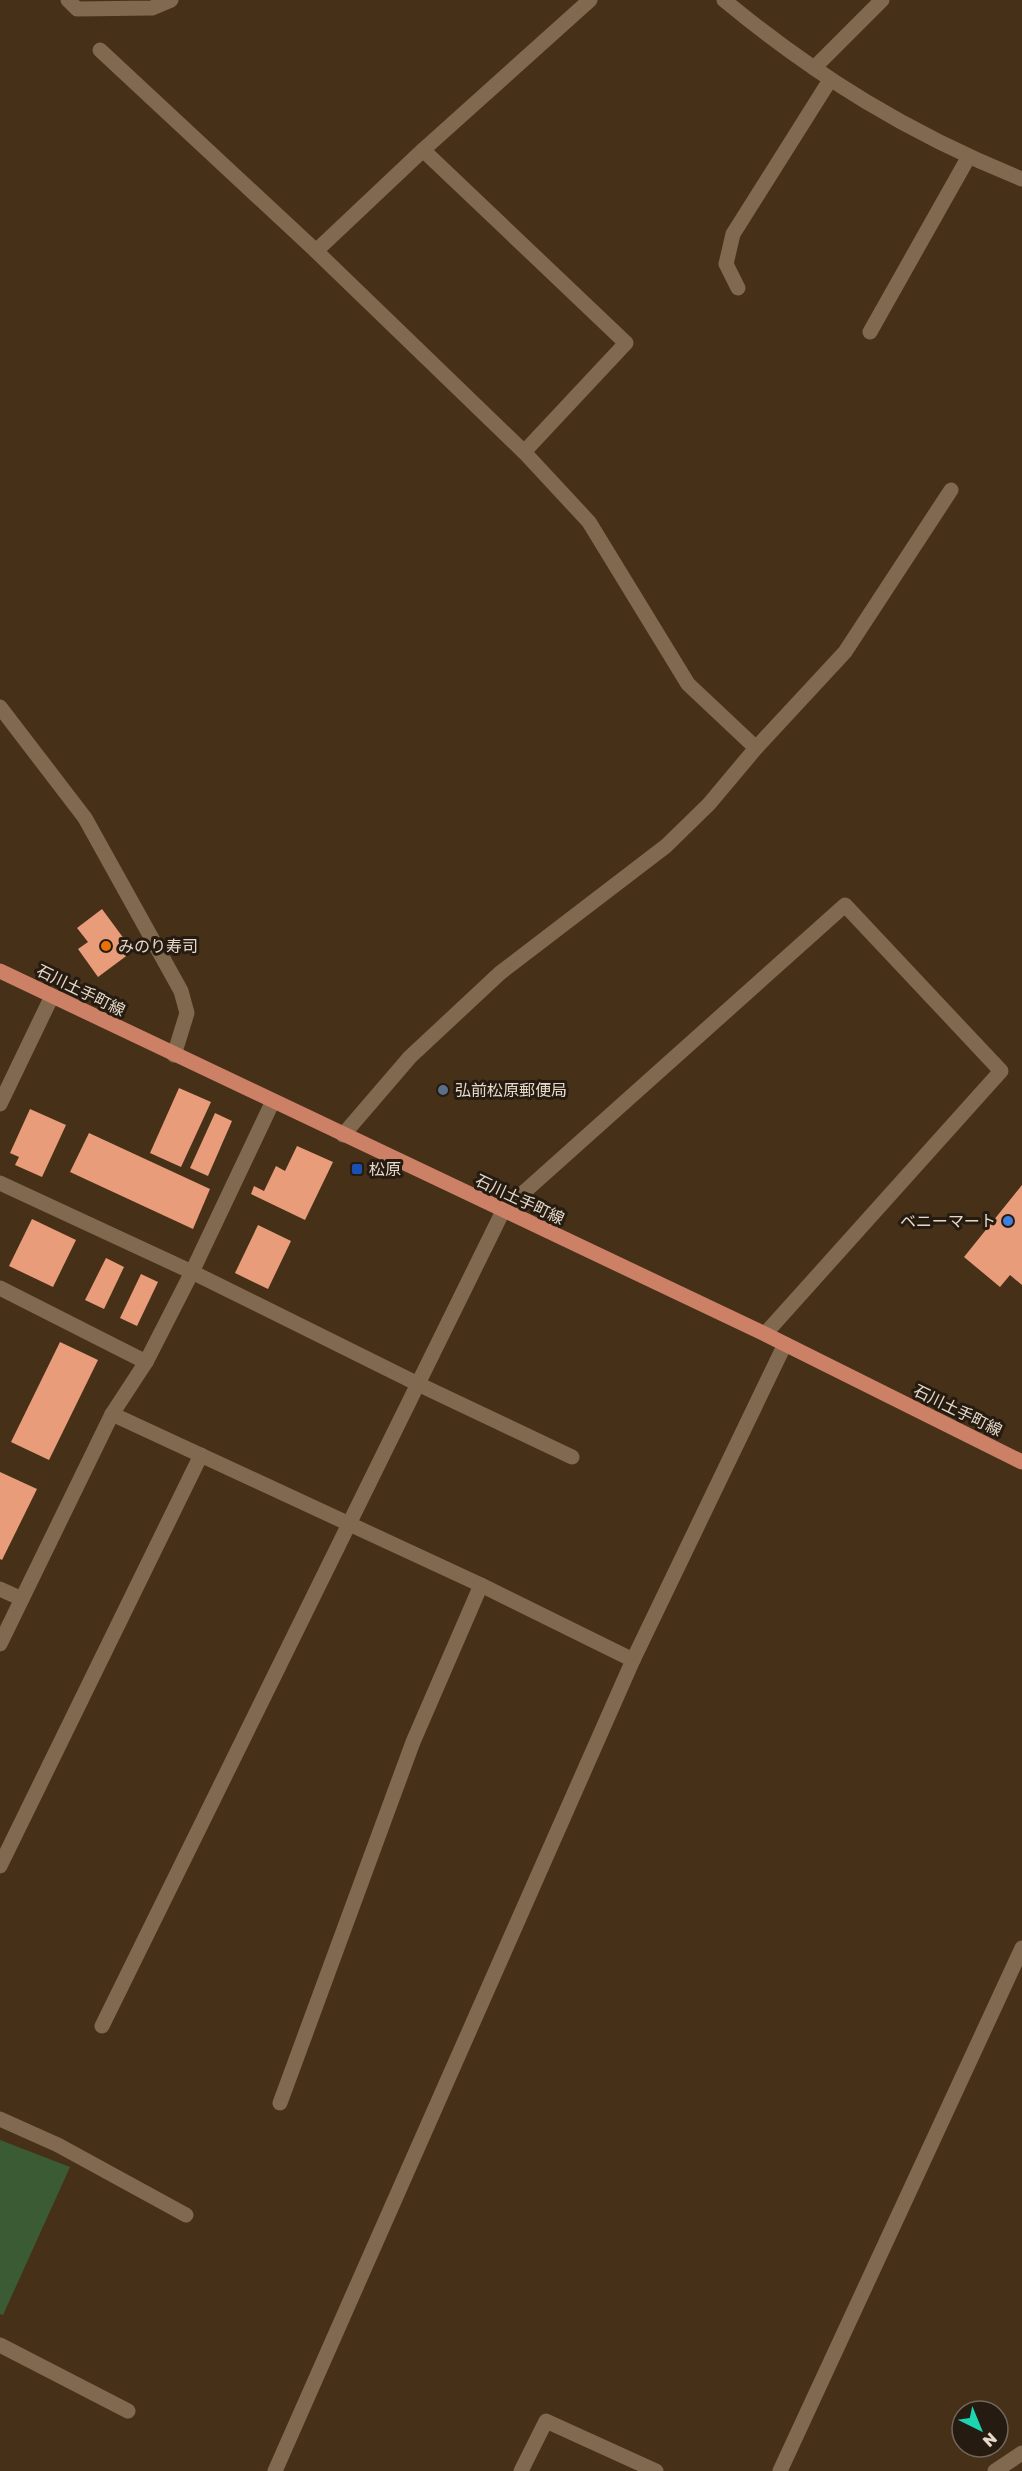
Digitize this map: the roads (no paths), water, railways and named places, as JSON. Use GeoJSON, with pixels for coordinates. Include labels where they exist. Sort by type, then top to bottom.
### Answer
{"type":"FeatureCollection","features":[{"type":"Feature","properties":{"kind":"main road","name":"石川土手町線"},"geometry":{"type":"LineString","coordinates":[[0,972],[765,1334],[1022,1462]]}},
{"type":"Feature","properties":{"kind":"street"},"geometry":{"type":"LineString","coordinates":[[68,0],[77,9],[152,8],[171,0]]}},
{"type":"Feature","properties":{"kind":"street"},"geometry":{"type":"LineString","coordinates":[[316,251],[423,150],[590,0]]}},
{"type":"Feature","properties":{"kind":"street"},"geometry":{"type":"LineString","coordinates":[[724,0],[754,25],[830,80],[896,121],[969,158],[1022,179]]}},
{"type":"Feature","properties":{"kind":"street"},"geometry":{"type":"LineString","coordinates":[[814,68],[882,0]]}},
{"type":"Feature","properties":{"kind":"street"},"geometry":{"type":"LineString","coordinates":[[100,50],[316,251],[525,452],[589,522],[688,684],[756,748]]}},
{"type":"Feature","properties":{"kind":"street"},"geometry":{"type":"LineString","coordinates":[[738,288],[726,264],[734,234],[830,80]]}},
{"type":"Feature","properties":{"kind":"street"},"geometry":{"type":"LineString","coordinates":[[423,150],[626,343],[525,452]]}},
{"type":"Feature","properties":{"kind":"street"},"geometry":{"type":"LineString","coordinates":[[870,332],[969,158]]}},
{"type":"Feature","properties":{"kind":"street"},"geometry":{"type":"LineString","coordinates":[[343,1135],[410,1057],[500,973],[666,846],[709,804],[756,748],[846,652],[951,490]]}},
{"type":"Feature","properties":{"kind":"street"},"geometry":{"type":"LineString","coordinates":[[0,707],[85,818],[181,991],[187,1013],[174,1055]]}},
{"type":"Feature","properties":{"kind":"street"},"geometry":{"type":"LineString","coordinates":[[102,2026],[503,1211],[845,905],[1001,1071],[765,1334]]}},
{"type":"Feature","properties":{"kind":"street"},"geometry":{"type":"LineString","coordinates":[[0,1104],[52,996]]}},
{"type":"Feature","properties":{"kind":"street"},"geometry":{"type":"LineString","coordinates":[[0,1644],[112,1414],[146,1362],[192,1272],[273,1101]]}},
{"type":"Feature","properties":{"kind":"street"},"geometry":{"type":"LineString","coordinates":[[0,1184],[192,1272],[572,1457]]}},
{"type":"Feature","properties":{"kind":"street"},"geometry":{"type":"LineString","coordinates":[[0,1288],[146,1362]]}},
{"type":"Feature","properties":{"kind":"street"},"geometry":{"type":"LineString","coordinates":[[276,2471],[633,1660],[784,1344]]}},
{"type":"Feature","properties":{"kind":"street"},"geometry":{"type":"LineString","coordinates":[[112,1414],[481,1585],[633,1660]]}},
{"type":"Feature","properties":{"kind":"street"},"geometry":{"type":"LineString","coordinates":[[0,1866],[201,1455]]}},
{"type":"Feature","properties":{"kind":"street"},"geometry":{"type":"LineString","coordinates":[[280,2103],[413,1742],[481,1585]]}},
{"type":"Feature","properties":{"kind":"street"},"geometry":{"type":"LineString","coordinates":[[0,1589],[22,1599]]}},
{"type":"Feature","properties":{"kind":"street"},"geometry":{"type":"LineString","coordinates":[[780,2471],[1022,1948]]}},
{"type":"Feature","properties":{"kind":"street"},"geometry":{"type":"LineString","coordinates":[[0,2119],[58,2145],[186,2215]]}},
{"type":"Feature","properties":{"kind":"street"},"geometry":{"type":"LineString","coordinates":[[0,2345],[128,2411]]}},
{"type":"Feature","properties":{"kind":"street"},"geometry":{"type":"LineString","coordinates":[[521,2471],[546,2421],[656,2471]]}},
{"type":"Feature","properties":{"kind":"street"},"geometry":{"type":"LineString","coordinates":[[995,2471],[1022,2453]]}},
{"type":"Feature","properties":{"kind":"place","name":"みのり寿司"},"geometry":{"type":"Point","coordinates":[106,946]}},
{"type":"Feature","properties":{"kind":"place","name":"弘前松原郵便局"},"geometry":{"type":"Point","coordinates":[443,1090]}},
{"type":"Feature","properties":{"kind":"place","name":"松原"},"geometry":{"type":"Point","coordinates":[357,1169]}},
{"type":"Feature","properties":{"kind":"place","name":"ベニーマート"},"geometry":{"type":"Point","coordinates":[1008,1221]}}]}
